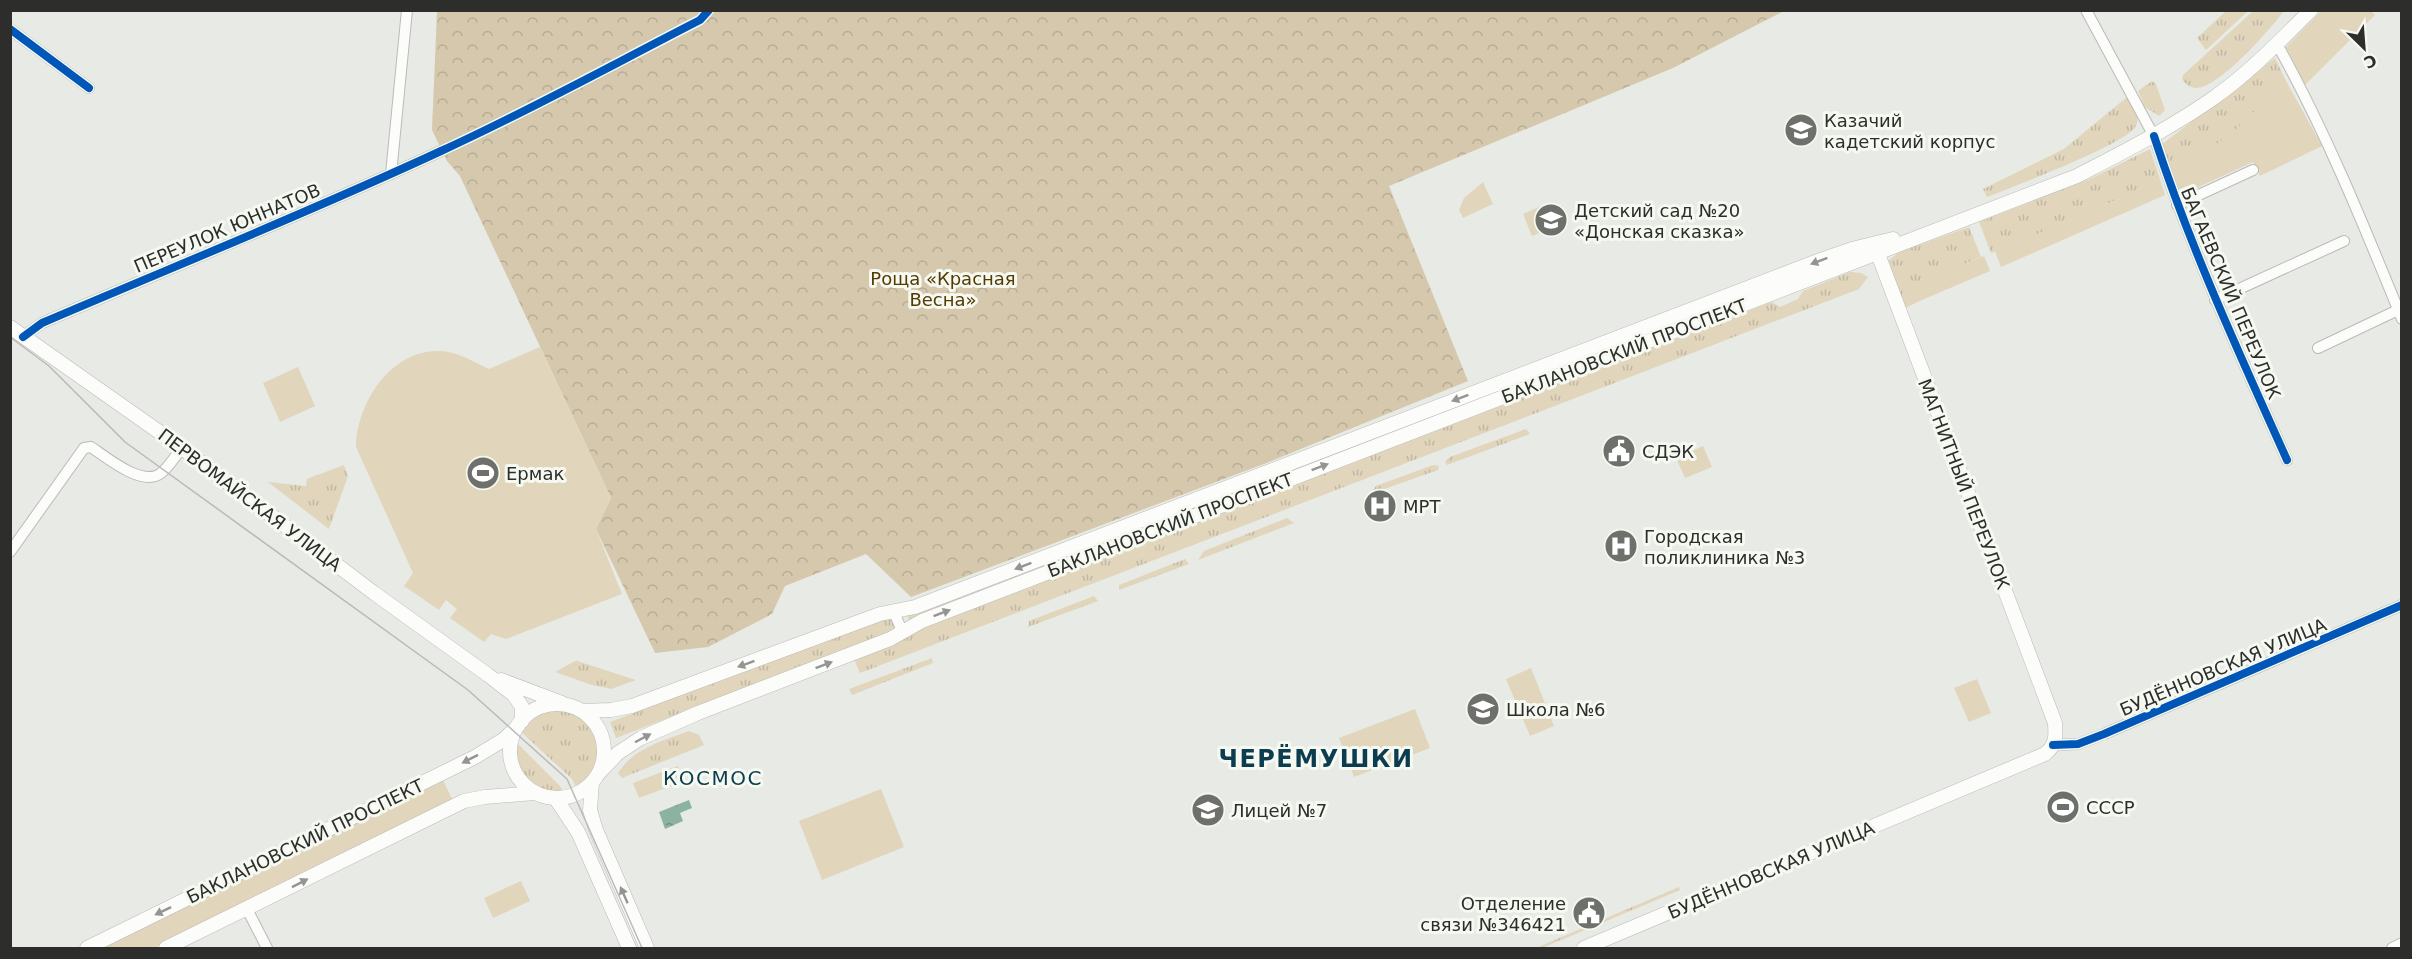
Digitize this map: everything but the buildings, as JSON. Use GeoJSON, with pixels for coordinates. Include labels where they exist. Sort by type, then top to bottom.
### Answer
{"type":"FeatureCollection","features":[{"type":"Feature","properties":{"kind":"main road","name":"БАКЛАНОВСКИЙ ПРОСПЕКТ"},"geometry":{"type":"LineString","coordinates":[[2152,132],[2210,91],[2280,31],[2300,10]]}},
{"type":"Feature","properties":{"kind":"main road","name":"БАКЛАНОВСКИЙ ПРОСПЕКТ"},"geometry":{"type":"LineString","coordinates":[[595,778],[618,753],[642,738],[698,713],[890,639],[944,612],[1875,249],[2077,176],[2214,98],[2277,44],[2311,10]]}},
{"type":"Feature","properties":{"kind":"main road","name":"БАКЛАНОВСКИЙ ПРОСПЕКТ"},"geometry":{"type":"LineString","coordinates":[[576,708],[611,710],[632,706],[880,614],[915,607],[1823,259],[1852,249],[1875,249]]}},
{"type":"Feature","properties":{"kind":"main road","name":"МАГНИТНЫЙ ПЕРЕУЛОК"},"geometry":{"type":"LineString","coordinates":[[1875,249],[2055,723],[2056,736],[2053,746]]}},
{"type":"Feature","properties":{"kind":"main road","name":"ПЕРВОМАЙСКАЯ УЛИЦА"},"geometry":{"type":"LineString","coordinates":[[10,327],[182,448],[514,695],[522,707],[520,723]]}},
{"type":"Feature","properties":{"kind":"main road","name":"ПЕРВОМАЙСКАЯ УЛИЦА"},"geometry":{"type":"LineString","coordinates":[[488,675],[576,708]]}},
{"type":"Feature","properties":{"kind":"main road"},"geometry":{"type":"LineString","coordinates":[[595,778],[574,795],[556,799],[534,793],[520,782],[512,765],[510,747],[520,723],[531,712],[552,704],[576,708],[594,724],[602,739],[603,757],[595,778],[590,810],[596,830],[647,948]]}},
{"type":"Feature","properties":{"kind":"main road","name":"БАКЛАНОВСКИЙ ПРОСПЕКТ"},"geometry":{"type":"LineString","coordinates":[[87,948],[463,763],[503,740],[520,723]]}},
{"type":"Feature","properties":{"kind":"main road","name":"БУДЁННОВСКАЯ УЛИЦА"},"geometry":{"type":"LineString","coordinates":[[1584,948],[2045,754],[2053,746]]}},
{"type":"Feature","properties":{"kind":"main road","name":"БАКЛАНОВСКИЙ ПРОСПЕКТ"},"geometry":{"type":"LineString","coordinates":[[166,948],[464,801],[534,793]]}},
{"type":"Feature","properties":{"kind":"main road"},"geometry":{"type":"LineString","coordinates":[[556,799],[578,832],[629,948]]}},
{"type":"Feature","properties":{"kind":"street"},"geometry":{"type":"LineString","coordinates":[[392,174],[406,10]]}},
{"type":"Feature","properties":{"kind":"street","name":"ПЕРЕУЛОК ЮННАТОВ"},"geometry":{"type":"LineString","coordinates":[[23,337],[52,319],[250,237],[444,150],[700,20],[709,10]]}},
{"type":"Feature","properties":{"kind":"street","name":"БАГАЕВСКИЙ ПЕРЕУЛОК"},"geometry":{"type":"LineString","coordinates":[[2086,10],[2152,132],[2177,205],[2215,300],[2287,460]]}},
{"type":"Feature","properties":{"kind":"street"},"geometry":{"type":"LineString","coordinates":[[10,29],[89,88]]}},
{"type":"Feature","properties":{"kind":"street"},"geometry":{"type":"LineString","coordinates":[[2277,44],[2303,91],[2365,227],[2400,315],[2318,348]]}},
{"type":"Feature","properties":{"kind":"street"},"geometry":{"type":"LineString","coordinates":[[444,150],[447,161]]}},
{"type":"Feature","properties":{"kind":"street"},"geometry":{"type":"LineString","coordinates":[[2177,205],[2253,170]]}},
{"type":"Feature","properties":{"kind":"street","name":"БАГАЕВСКИЙ ПЕРЕУЛОК"},"geometry":{"type":"LineString","coordinates":[[2215,300],[2344,241]]}},
{"type":"Feature","properties":{"kind":"street"},"geometry":{"type":"LineString","coordinates":[[10,552],[84,448],[91,447],[132,474],[153,478],[160,474],[182,448]]}},
{"type":"Feature","properties":{"kind":"street","name":"БУДЁННОВСКАЯ УЛИЦА"},"geometry":{"type":"LineString","coordinates":[[2053,746],[2078,744],[2104,734],[2402,605]]}},
{"type":"Feature","properties":{"kind":"street"},"geometry":{"type":"LineString","coordinates":[[894,612],[902,631]]}},
{"type":"Feature","properties":{"kind":"street"},"geometry":{"type":"LineString","coordinates":[[247,909],[267,948]]}},
{"type":"Feature","properties":{"kind":"street"},"geometry":{"type":"LineString","coordinates":[[2392,948],[2402,943]]}},
{"type":"Feature","properties":{"kind":"green space"},"geometry":{"type":"Polygon","coordinates":[[[2227,10],[2248,11],[2206,50],[2197,38],[2227,10]]]}},
{"type":"Feature","properties":{"kind":"green space","name":"Роща «Красная Весна»"},"geometry":{"type":"Polygon","coordinates":[[[437,11],[1784,11],[1673,68],[1389,186],[1468,381],[1269,462],[911,597],[866,554],[785,586],[772,614],[708,647],[655,653],[596,529],[611,498],[460,176],[447,161],[432,130],[437,11]]]}},
{"type":"Feature","properties":{"kind":"green space"},"geometry":{"type":"Polygon","coordinates":[[[2253,11],[2284,11],[2258,42],[2212,83],[2199,88],[2186,84],[2182,79],[2183,75],[2253,11]]]}},
{"type":"Feature","properties":{"kind":"green space"},"geometry":{"type":"Polygon","coordinates":[[[2321,11],[2371,11],[2375,15],[2305,85],[2286,47],[2321,11]]]}},
{"type":"Feature","properties":{"kind":"green space"},"geometry":{"type":"Polygon","coordinates":[[[2275,58],[2286,81],[2230,135],[2173,174],[2161,145],[2275,58]]]}},
{"type":"Feature","properties":{"kind":"green space"},"geometry":{"type":"Polygon","coordinates":[[[2152,81],[2156,84],[2165,110],[2159,116],[2145,107],[2138,91],[2152,81]]]}},
{"type":"Feature","properties":{"kind":"green space"},"geometry":{"type":"Polygon","coordinates":[[[2286,81],[2322,146],[2260,176],[2253,162],[2181,195],[2173,174],[2230,135],[2286,81]]]}},
{"type":"Feature","properties":{"kind":"green space"},"geometry":{"type":"Polygon","coordinates":[[[2127,97],[2136,110],[2138,118],[2136,126],[2128,134],[2091,154],[1987,197],[1983,189],[2064,149],[2127,97]]]}},
{"type":"Feature","properties":{"kind":"green space"},"geometry":{"type":"Polygon","coordinates":[[[2150,149],[2160,179],[2082,216],[1991,253],[1979,222],[2090,179],[2150,149]]]}},
{"type":"Feature","properties":{"kind":"green space"},"geometry":{"type":"Polygon","coordinates":[[[2160,179],[2165,195],[2001,267],[1995,251],[2082,216],[2160,179]]]}},
{"type":"Feature","properties":{"kind":"green space"},"geometry":{"type":"Polygon","coordinates":[[[1483,182],[1493,204],[1463,218],[1459,210],[1464,198],[1483,182]]]}},
{"type":"Feature","properties":{"kind":"green space"},"geometry":{"type":"Polygon","coordinates":[[[1546,204],[1553,219],[1546,230],[1532,236],[1523,214],[1546,204]]]}},
{"type":"Feature","properties":{"kind":"green space"},"geometry":{"type":"Polygon","coordinates":[[[1969,227],[1981,257],[1917,284],[1922,300],[1905,308],[1889,273],[1888,261],[1899,252],[1969,227]]]}},
{"type":"Feature","properties":{"kind":"green space"},"geometry":{"type":"Polygon","coordinates":[[[1984,256],[1990,271],[1922,300],[1916,284],[1984,256]]]}},
{"type":"Feature","properties":{"kind":"green space"},"geometry":{"type":"Polygon","coordinates":[[[1807,271],[1809,274],[909,620],[907,615],[1807,271]]]}},
{"type":"Feature","properties":{"kind":"green space"},"geometry":{"type":"Polygon","coordinates":[[[1850,272],[1861,273],[1868,277],[1859,289],[860,673],[854,659],[894,645],[921,628],[1772,302],[1780,307],[1798,299],[1803,291],[1850,272]]]}},
{"type":"Feature","properties":{"kind":"green space","name":"Ермак"},"geometry":{"type":"Polygon","coordinates":[[[540,347],[611,498],[596,529],[622,594],[506,639],[491,634],[484,642],[450,618],[457,609],[446,600],[439,610],[404,586],[413,573],[356,447],[358,430],[370,396],[380,381],[407,359],[423,353],[441,351],[454,353],[489,369],[540,347]]]}},
{"type":"Feature","properties":{"kind":"green space"},"geometry":{"type":"Polygon","coordinates":[[[298,367],[315,406],[280,422],[263,383],[298,367]]]}},
{"type":"Feature","properties":{"kind":"green space"},"geometry":{"type":"Polygon","coordinates":[[[1526,429],[1530,434],[1447,465],[1445,462],[1450,457],[1526,429]]]}},
{"type":"Feature","properties":{"kind":"green space"},"geometry":{"type":"Polygon","coordinates":[[[1703,446],[1712,467],[1685,478],[1676,458],[1703,446]]]}},
{"type":"Feature","properties":{"kind":"green space"},"geometry":{"type":"Polygon","coordinates":[[[344,465],[348,476],[329,529],[268,482],[306,486],[307,479],[344,465]]]}},
{"type":"Feature","properties":{"kind":"green space"},"geometry":{"type":"Polygon","coordinates":[[[1433,465],[1439,466],[1438,470],[1370,494],[1376,486],[1433,465]]]}},
{"type":"Feature","properties":{"kind":"green space"},"geometry":{"type":"Polygon","coordinates":[[[1287,518],[1294,523],[1198,560],[1204,551],[1287,518]]]}},
{"type":"Feature","properties":{"kind":"green space"},"geometry":{"type":"Polygon","coordinates":[[[1185,559],[1189,564],[1119,590],[1119,585],[1185,559]]]}},
{"type":"Feature","properties":{"kind":"green space"},"geometry":{"type":"Polygon","coordinates":[[[1094,596],[1098,601],[1028,627],[1029,621],[1094,596]]]}},
{"type":"Feature","properties":{"kind":"green space"},"geometry":{"type":"Polygon","coordinates":[[[885,618],[890,619],[895,626],[889,633],[616,738],[610,722],[885,618]]]}},
{"type":"Feature","properties":{"kind":"green space"},"geometry":{"type":"Polygon","coordinates":[[[932,658],[933,663],[852,695],[849,689],[932,658]]]}},
{"type":"Feature","properties":{"kind":"green space"},"geometry":{"type":"Polygon","coordinates":[[[577,660],[636,680],[611,689],[555,672],[577,660]]]}},
{"type":"Feature","properties":{"kind":"green space"},"geometry":{"type":"Polygon","coordinates":[[[1531,668],[1554,726],[1530,736],[1506,679],[1531,668]]]}},
{"type":"Feature","properties":{"kind":"green space"},"geometry":{"type":"Polygon","coordinates":[[[1977,679],[1991,713],[1969,722],[1954,688],[1977,679]]]}},
{"type":"Feature","properties":{"kind":"green space"},"geometry":{"type":"Polygon","coordinates":[[[557,709],[584,721],[593,731],[597,742],[598,754],[595,766],[588,778],[577,789],[572,779],[519,730],[536,716],[557,709]]]}},
{"type":"Feature","properties":{"kind":"green space"},"geometry":{"type":"Polygon","coordinates":[[[1415,709],[1430,748],[1354,777],[1339,738],[1415,709]]]}},
{"type":"Feature","properties":{"kind":"green space"},"geometry":{"type":"Polygon","coordinates":[[[689,731],[699,735],[704,745],[622,778],[618,773],[640,751],[689,731]]]}},
{"type":"Feature","properties":{"kind":"green space"},"geometry":{"type":"Polygon","coordinates":[[[515,741],[565,793],[542,791],[526,781],[517,764],[515,741]]]}},
{"type":"Feature","properties":{"kind":"green space"},"geometry":{"type":"Polygon","coordinates":[[[678,766],[684,781],[639,798],[633,783],[678,766]]]}},
{"type":"Feature","properties":{"kind":"green space"},"geometry":{"type":"Polygon","coordinates":[[[443,780],[454,803],[154,948],[101,948],[443,780]]]}},
{"type":"Feature","properties":{"kind":"green space"},"geometry":{"type":"Polygon","coordinates":[[[881,789],[904,847],[822,880],[799,821],[881,789]]]}},
{"type":"Feature","properties":{"kind":"green space"},"geometry":{"type":"Polygon","coordinates":[[[521,881],[530,901],[493,918],[484,898],[521,881]]]}},
{"type":"Feature","properties":{"kind":"green space"},"geometry":{"type":"Polygon","coordinates":[[[1679,887],[1680,890],[1542,948],[1536,948],[1679,887]]]}},
{"type":"Feature","properties":{"kind":"water"},"geometry":{"type":"Polygon","coordinates":[[[689,800],[692,808],[680,813],[683,821],[665,829],[659,812],[689,800]]]}},
{"type":"Feature","properties":{"kind":"tram line"},"geometry":{"type":"LineString","coordinates":[[10,337],[49,366],[125,442],[468,690],[567,779],[642,948]]}},
{"type":"Feature","properties":{"kind":"cycle path"},"geometry":{"type":"LineString","coordinates":[[23,337],[42,323],[342,196],[474,136],[700,20],[709,10]]}},
{"type":"Feature","properties":{"kind":"cycle path"},"geometry":{"type":"LineString","coordinates":[[10,29],[89,88]]}},
{"type":"Feature","properties":{"kind":"cycle path"},"geometry":{"type":"LineString","coordinates":[[2154,136],[2199,259],[2287,460]]}},
{"type":"Feature","properties":{"kind":"cycle path"},"geometry":{"type":"LineString","coordinates":[[2053,745],[2078,744],[2104,734],[2402,605]]}},
{"type":"Feature","properties":{"kind":"place","name":"Казачий кадетский корпус"},"geometry":{"type":"Point","coordinates":[1801,130]}},
{"type":"Feature","properties":{"kind":"place","name":"Детский сад №20 «Донская сказка»"},"geometry":{"type":"Point","coordinates":[1551,220]}},
{"type":"Feature","properties":{"kind":"place","name":"СДЭК"},"geometry":{"type":"Point","coordinates":[1619,451]}},
{"type":"Feature","properties":{"kind":"place","name":"Ермак"},"geometry":{"type":"Point","coordinates":[483,473]}},
{"type":"Feature","properties":{"kind":"place","name":"МРТ"},"geometry":{"type":"Point","coordinates":[1380,506]}},
{"type":"Feature","properties":{"kind":"place","name":"Городская поликлиника №3"},"geometry":{"type":"Point","coordinates":[1621,546]}},
{"type":"Feature","properties":{"kind":"place","name":"Школа №6"},"geometry":{"type":"Point","coordinates":[1483,709]}},
{"type":"Feature","properties":{"kind":"place","name":"СССР"},"geometry":{"type":"Point","coordinates":[2063,807]}},
{"type":"Feature","properties":{"kind":"place","name":"Лицей №7"},"geometry":{"type":"Point","coordinates":[1208,810]}},
{"type":"Feature","properties":{"kind":"place","name":"Отделение связи №346421"},"geometry":{"type":"Point","coordinates":[1589,913]}},
{"type":"Feature","properties":{"kind":"district","name":"ЧЕРЁМУШКИ"},"geometry":{"type":"Point","coordinates":[1316,759]}},
{"type":"Feature","properties":{"kind":"district","name":"КОСМОС"},"geometry":{"type":"Point","coordinates":[713,778]}}]}
